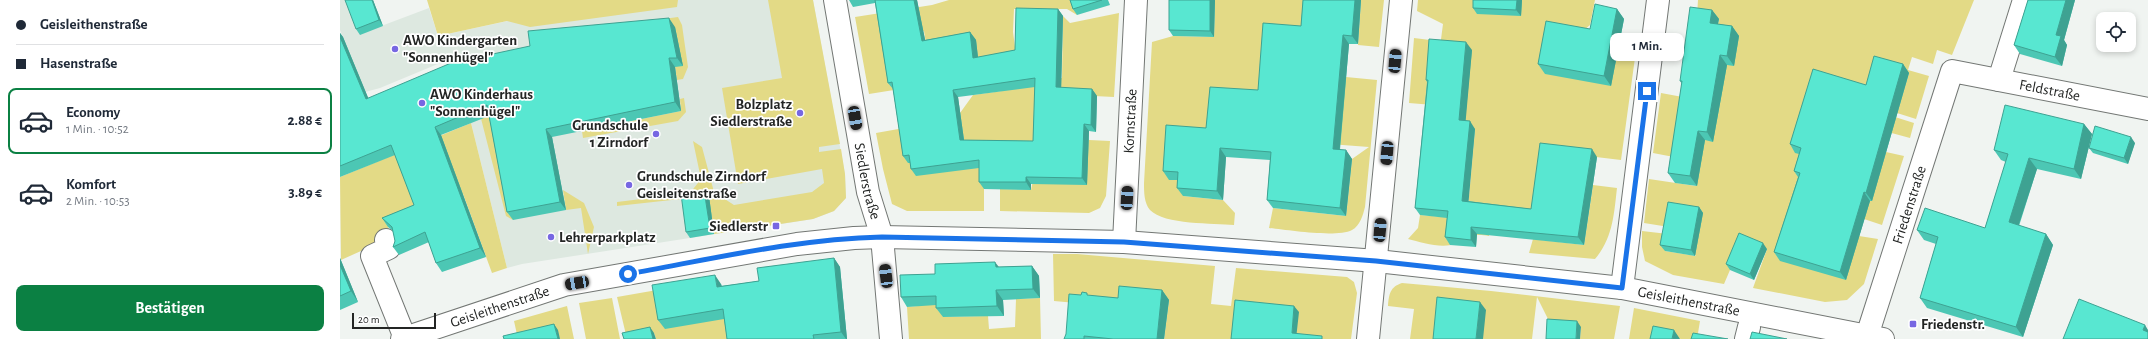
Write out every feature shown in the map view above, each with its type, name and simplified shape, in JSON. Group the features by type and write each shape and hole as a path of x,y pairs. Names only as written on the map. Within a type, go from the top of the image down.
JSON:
{"street":[{"name":"Siedlerstraße","path":"835,0 868,192 882,237 892,339"},
{"name":"Kornstraße","path":"1124,242 1136,0"},
{"path":"1368,339 1401,0"},
{"path":"1622,288 1658,0"},
{"path":"1999,80 2024,0"},
{"name":"Feldstraße","path":"1952,71 2148,109"},
{"name":"Friedenstraße","path":"1872,338 1952,71"},
{"name":"Geisleithenstraße","path":"403,338 564,285 797,244 854,238 882,237 1124,242 1376,261 1622,288 1872,338"},
{"path":"386,240 389,248 372,256 403,338"}],"shaded area":[{"name":"Grundschule 1 Zirndorf","path":"340,0 347,0 360,34 429,8 438,36 604,0 813,0 845,174 846,198 834,211 813,219 522,264 507,268 471,123 445,61 380,88 365,92 340,30"},
{"path":"427,0 678,0 677,7 530,27 507,21 438,36"},
{"path":"768,0 813,0 840,144 819,147 819,152 841,149 845,174 846,198 834,211 813,219 714,234 708,196 617,206 617,202 690,193 701,179 693,141 702,147 714,192 734,205 812,192 824,183 822,169 738,184 722,88 782,78"},
{"path":"949,0 1072,0 1077,15 1067,9 1014,9 1013,32 1019,77 1062,78 1063,16 1070,23 1119,13 1114,97 1074,95 1089,140 1110,141 1106,196 1100,208 1089,213 1000,211 1000,189 1031,190 1035,171 984,148 984,211 907,211 892,204 876,133 904,128 909,163 966,155 960,113 973,95 1002,91 979,66 927,49 924,31 885,37 894,90 869,94 855,17 932,5"},
{"path":"1215,0 1309,0 1346,77 1377,80 1365,207 1359,223 1352,230 1345,232 1324,233 1299,232 1269,228 1273,208 1346,216 1352,159 1369,147 1212,135 1184,180 1183,196 1223,200 1235,213 1234,225 1177,221 1157,215 1148,207 1145,197 1144,183 1152,42 1173,36 1214,37"},
{"path":"1361,0 1384,0 1379,47 1358,45"},
{"path":"1418,0 1595,0 1590,25 1583,31 1619,43 1625,41 1637,43 1621,160 1546,151 1537,214 1492,212 1489,236 1472,236 1446,246 1423,243 1408,239 1418,228 1420,215 1467,219 1475,129 1456,121 1457,107 1409,103 1414,38 1430,40 1440,47 1443,24 1417,11"},
{"path":"1698,0 1974,0 1952,55 1937,50 1933,64 1912,57 1908,70 1929,76 1916,119 1897,113 1909,73 1860,106 1914,123 1910,138 1829,116 1807,156 1871,201 1886,152 1904,156 1882,225 1864,219 1859,236 1878,239 1864,284 1847,300 1825,302 1753,288 1767,249 1730,270 1724,284 1673,275 1645,261 1642,247 1642,231 1668,234 1665,251 1696,256 1669,227 1644,223 1649,179 1696,186 1679,158 1653,153 1661,93 1688,98 1716,32 1719,19 1697,16"},
{"path":"678,17 682,25 688,67 683,79 677,80 675,67 539,36"},
{"path":"483,66 513,220 506,216 468,68"},
{"path":"684,98 686,112 678,121 583,138 582,131 681,111 680,99"},
{"path":"471,123 507,268 492,273 463,194 419,211 409,218 388,227 392,237 341,260 340,177"},
{"path":"1593,185 1617,188 1612,225 1606,243 1595,259 1529,253 1533,239 1584,245"},
{"path":"563,190 584,203 594,227 588,254 581,208 566,210"},
{"path":"1053,254 1077,254 1215,266 1211,304 1231,306 1236,268 1347,277 1354,282 1357,293 1351,339 1164,339 1169,300 1123,321 1076,303 1054,301"},
{"path":"934,283 943,317 988,316 989,329 1015,327 1016,299 1040,298 1041,339 909,339 907,307 918,306"},
{"path":"1402,283 1491,291 1620,306 1614,339 1580,339 1581,327 1551,325 1537,297 1532,339 1410,339 1414,309 1388,306 1391,292 1395,287"},
{"path":"657,290 727,319 730,339 656,339 654,333 627,339 617,297"},
{"path":"612,298 620,339 586,339 579,303"},
{"path":"567,306 574,339 518,339 514,321"},
{"path":"1634,308 1700,321 1697,339 1681,339 1659,335 1659,339 1629,339"}],"building":[{"path":"345,0 372,0 379,20 356,29"},
{"path":"875,0 914,0 922,41 970,32 973,58 1015,50 1016,8 1058,9 1056,87 1092,89 1091,125 1084,124 1082,178 1026,177 1026,182 979,182 979,160 911,169 909,155 903,156 892,82 888,83","holes":["1035,78 1033,141 960,140 953,90"]},
{"path":"1070,0 1102,0 1073,9"},
{"path":"1169,0 1210,0 1210,31 1169,30"},
{"path":"1303,0 1355,0 1352,36 1343,35 1333,149 1346,150 1340,208 1267,200 1271,152 1220,148 1217,191 1177,188 1178,172 1163,171 1166,125 1206,128 1210,87 1258,90 1263,23 1301,26"},
{"path":"1473,0 1517,0 1516,10 1473,8"},
{"path":"2028,0 2066,0 2056,35 2061,36 2055,57 2014,45"},
{"path":"1595,4 1617,9 1604,76 1538,64 1546,21 1590,29"},
{"path":"1690,7 1712,10 1710,23 1732,26 1727,56 1720,55 1707,132 1698,131 1690,176 1668,173 1682,81 1680,81"},
{"path":"669,18 677,58 669,58 675,102 546,129 560,202 507,212 487,105 435,127 480,248 436,263 425,232 393,247 395,241 392,227 382,218 414,205 391,145 340,166 340,37 366,99 451,63 530,46 528,31"},
{"path":"1429,39 1466,42 1459,120 1470,121 1462,201 1531,209 1540,143 1592,149 1578,237 1471,227 1471,240 1445,237 1448,211 1415,208 1428,80 1426,80"},
{"path":"1874,56 1903,64 1866,193 1864,192 1840,272 1774,252 1800,173 1794,171 1801,148 1790,144 1813,69 1866,85"},
{"path":"2005,105 2084,124 2074,169 2029,158 2009,222 2046,234 2016,327 1920,298 1938,237 1917,230 1925,208 1985,228 2008,154 1994,150"},
{"path":"2095,126 2131,137 2124,158 2089,148"},
{"path":"704,190 710,228 686,232 681,194"},
{"path":"1668,202 1699,207 1691,250 1660,245"},
{"path":"1739,233 1763,243 1750,274 1726,264"},
{"path":"834,258 841,332 813,335 814,339 727,339 723,309 658,320 652,285 715,275 717,287 759,281 757,268"},
{"path":"995,262 996,267 1032,266 1033,289 996,290 997,306 936,308 936,296 901,297 900,275 935,274 935,264"},
{"path":"340,265 351,291 340,296"},
{"path":"1119,286 1162,290 1157,339 1113,339 1084,336 1084,339 1064,339 1066,334 1069,294 1081,295 1082,292 1087,293 1087,295 1118,298"},
{"path":"1437,297 1480,302 1476,339 1433,339"},
{"path":"2079,299 2145,325 2143,330 2148,332 2148,339 2063,339"},
{"path":"1235,300 1294,306 1292,333 1322,336 1322,339 1231,339"},
{"path":"1547,319 1577,321 1576,339 1546,339"},
{"path":"554,324 558,339 504,339 503,336"},
{"path":"1653,326 1674,330 1672,339 1650,339"},
{"path":"650,327 653,339 624,339 622,333"},
{"path":"1752,332 1787,339 1750,339"},
{"path":"1693,333 1728,339 1691,339"}],"place":[{"name":"AWO Kindergarten \"Sonnenhügel\"","path":"395,49"},
{"name":"AWO Kinderhaus \"Sonnenhügel\"","path":"422,103"},
{"name":"Bolzplatz Siedlerstraße","path":"800,113"},
{"name":"Grundschule 1 Zirndorf","path":"656,134"},
{"name":"Grundschule Zirndorf Geisleitenstraße","path":"629,185"},
{"name":"Siedlerstr","path":"776,226"},
{"name":"Lehrerparkplatz","path":"551,237"},
{"name":"Friedenstr.","path":"1913,324"}],"route":[{"path":"628,274 797,244 854,238 882,237 1124,242 1376,261 1622,288 1647,91"}]}
